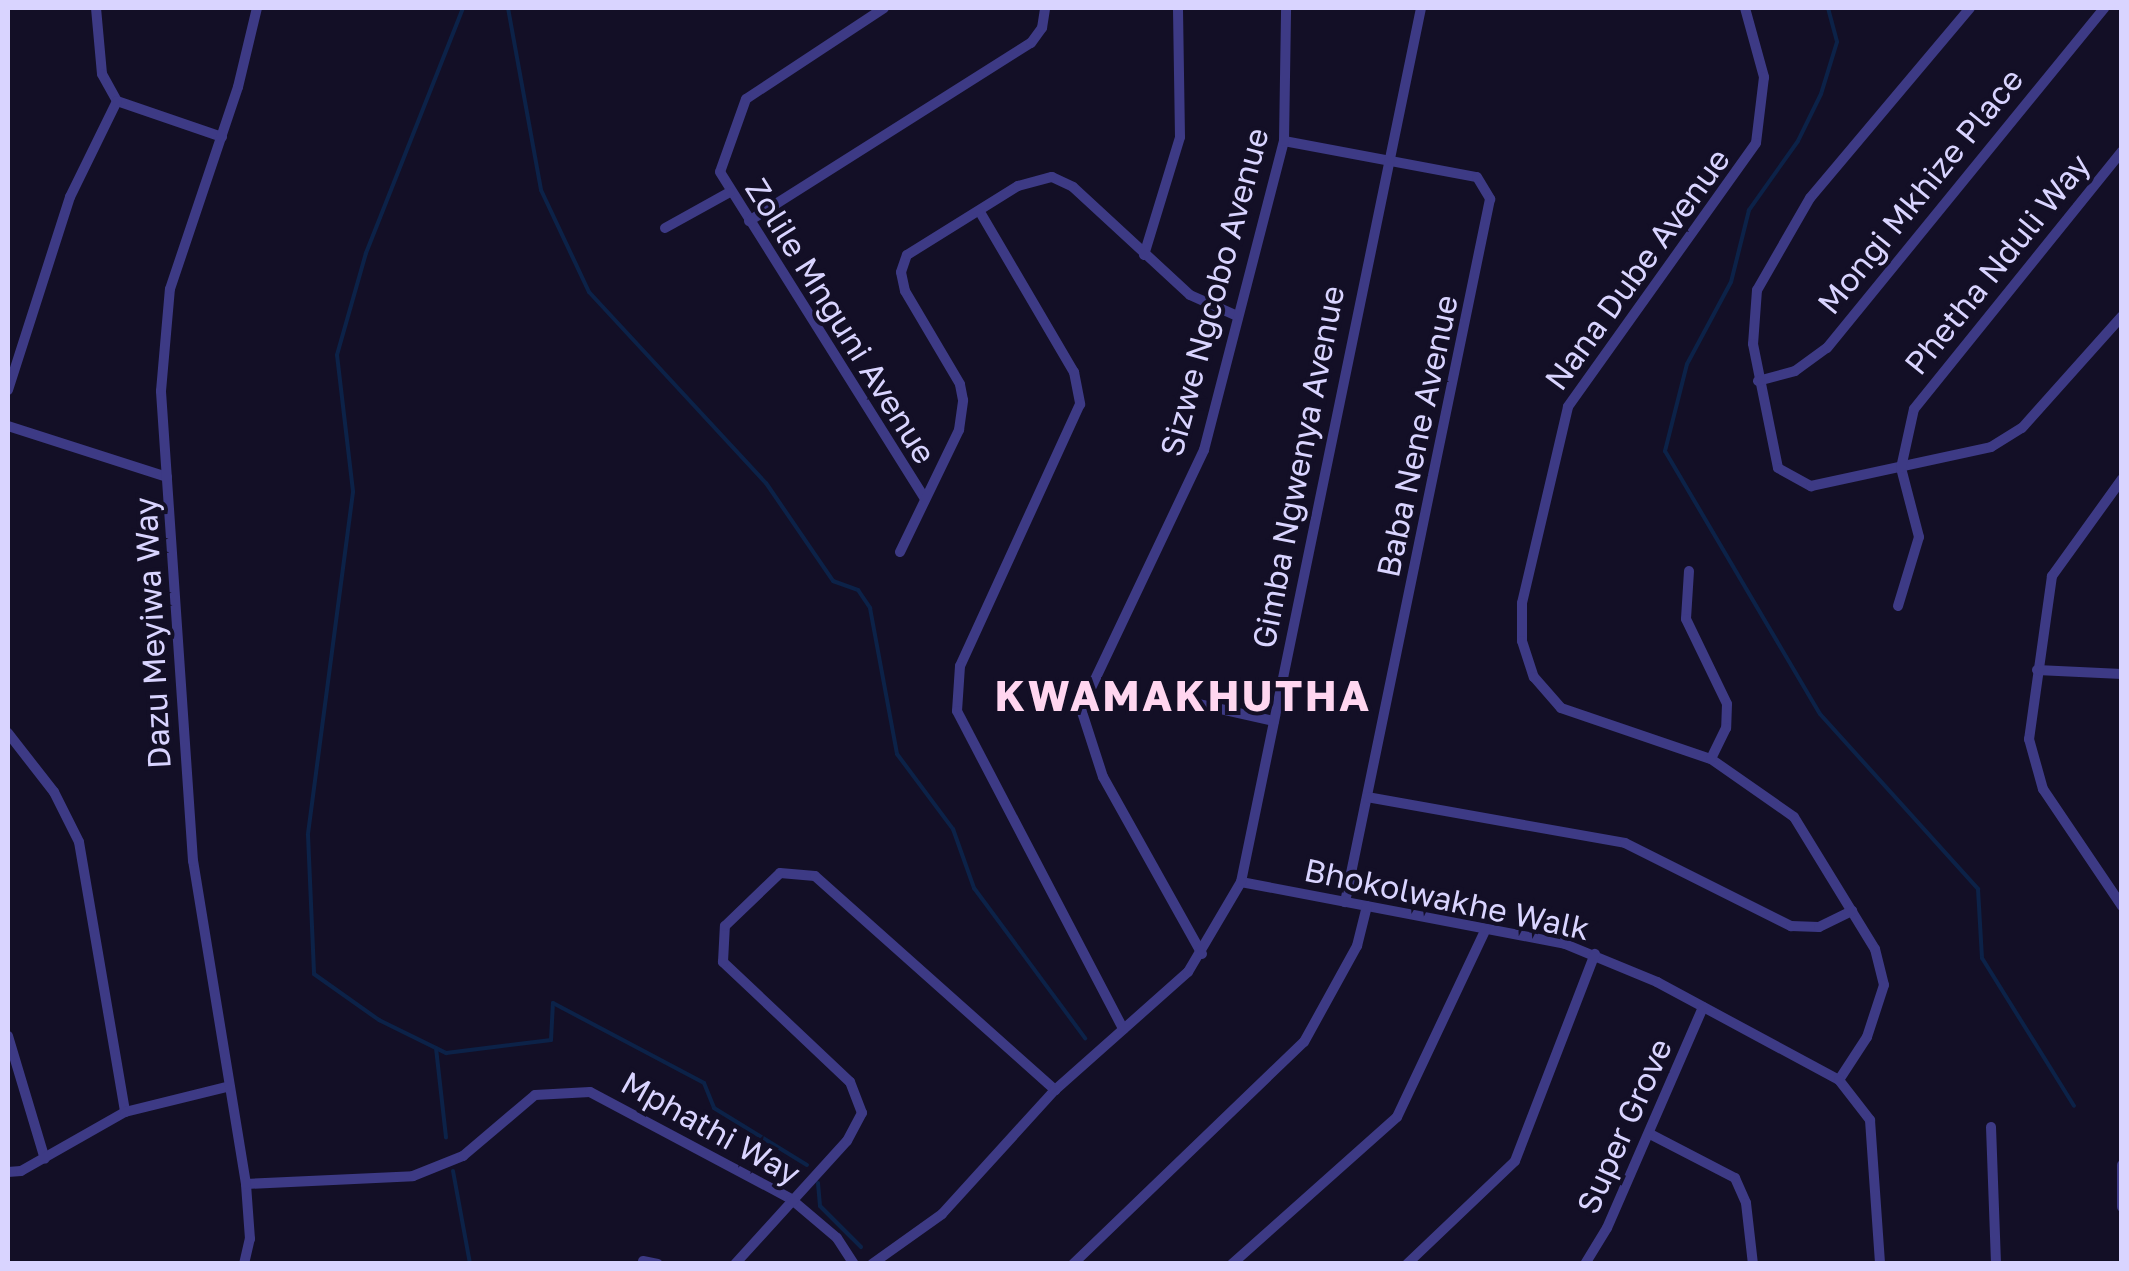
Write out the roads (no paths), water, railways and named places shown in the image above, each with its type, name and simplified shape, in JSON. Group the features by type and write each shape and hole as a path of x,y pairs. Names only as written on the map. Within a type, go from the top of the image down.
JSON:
{"street":[{"path":"96,8 102,74 117,101 222,137"},
{"name":"Dazu Meyiwa Way","path":"244,1264 250,1239 246,1184 227,1088 193,861 162,340 170,290 222,137 257,8"},
{"name":"Zolile Mnguni Avenue","path":"883,8 746,99 720,164 730,192 926,499"},
{"path":"749,222 1030,43 1042,28 1045,8"},
{"path":"1144,255 1180,136 1178,8"},
{"name":"Sizwe Ngcobo Avenue","path":"1202,954 1103,777 1081,709 1152,550 1198,465 1284,141 1286,8"},
{"name":"Gimba Ngwenya Avenue","path":"872,1264 942,1214 1055,1090 1202,954 1240,882 1420,8"},
{"name":"Nana Dube Avenue","path":"1745,8 1764,77 1756,143 1568,407 1554,444 1520,624 1534,677 1561,708 1711,760 1794,817 1875,949 1884,985 1876,1018 1839,1080"},
{"path":"1970,8 1782,239 1752,318 1758,381 1778,468 1786,478 1811,486 1902,468 2007,439 2122,316"},
{"name":"Mongi Mkhize Place","path":"1758,381 1795,370 1826,348 2104,8"},
{"path":"8,390 70,197 117,101"},
{"name":"Baba Nene Avenue","path":"1284,141 1478,177 1490,198 1346,902"},
{"name":"Phetha Nduli Way","path":"1902,468 1908,424 1922,394 2122,151"},
{"path":"900,552 958,430 963,400 900,272 906,254 1018,186 1052,177 1073,187 1190,295 1236,315"},
{"path":"666,228 730,192"},
{"path":"980,212 1074,372 1080,404 960,666 957,710 1123,1029"},
{"path":"8,426 168,477"},
{"path":"1898,606 1919,537 1902,468"},
{"path":"2122,480 2052,576 2029,739 2033,764 2076,846 2122,906"},
{"path":"1689,572 1686,619 1726,704 1726,728 1711,760"},
{"path":"2036,670 2122,674"},
{"path":"1194,703 1274,721"},
{"path":"8,733 54,792 79,842 125,1112"},
{"path":"1367,796 1625,843 1791,926 1819,927 1852,912"},
{"path":"735,1264 858,1128 861,1098 728,970 719,944 725,926 780,872 815,876 1055,1090"},
{"name":"Bhokolwakhe Walk","path":"1240,882 1596,954 1839,1080 1870,1120 1880,1264"},
{"path":"1073,1264 1304,1042 1357,946 1367,906"},
{"path":"1232,1264 1380,1136 1406,1104 1486,929"},
{"path":"1406,1264 1514,1161 1596,954"},
{"name":"Super Grove","path":"1586,1264 1650,1134 1703,1007"},
{"path":"8,1036 45,1158"},
{"path":"8,1172 45,1158 125,1112 227,1088"},
{"name":"Mphathi Way","path":"246,1184 413,1176 463,1156 535,1095 560,1091 617,1102 791,1199 837,1238 854,1264"},
{"path":"1990,1127 1996,1264"},
{"path":"1650,1134 1735,1178 1746,1203 1752,1264"},
{"path":"2122,1165 2122,1207"},
{"path":"643,1261 658,1264"}],"waterway":[{"path":"463,8 366,253 337,355 353,492 308,835 314,974 379,1020 446,1053 551,1040 553,1003 704,1083 714,1108 807,1165"},
{"path":"508,8 541,190 589,292 766,483 833,581 858,590 870,608 897,754 953,829 974,888 1085,1038"},
{"path":"1828,8 1837,42 1821,94 1798,141 1749,210 1731,282 1687,364 1665,451 1820,714 1978,889 1982,958 2074,1106"},
{"path":"436,1048 446,1137"},
{"path":"453,1171 470,1264"},
{"path":"818,1183 820,1206 861,1247"}],"district":[{"name":"KWAMAKHUTHA","path":"1183,695"}]}
